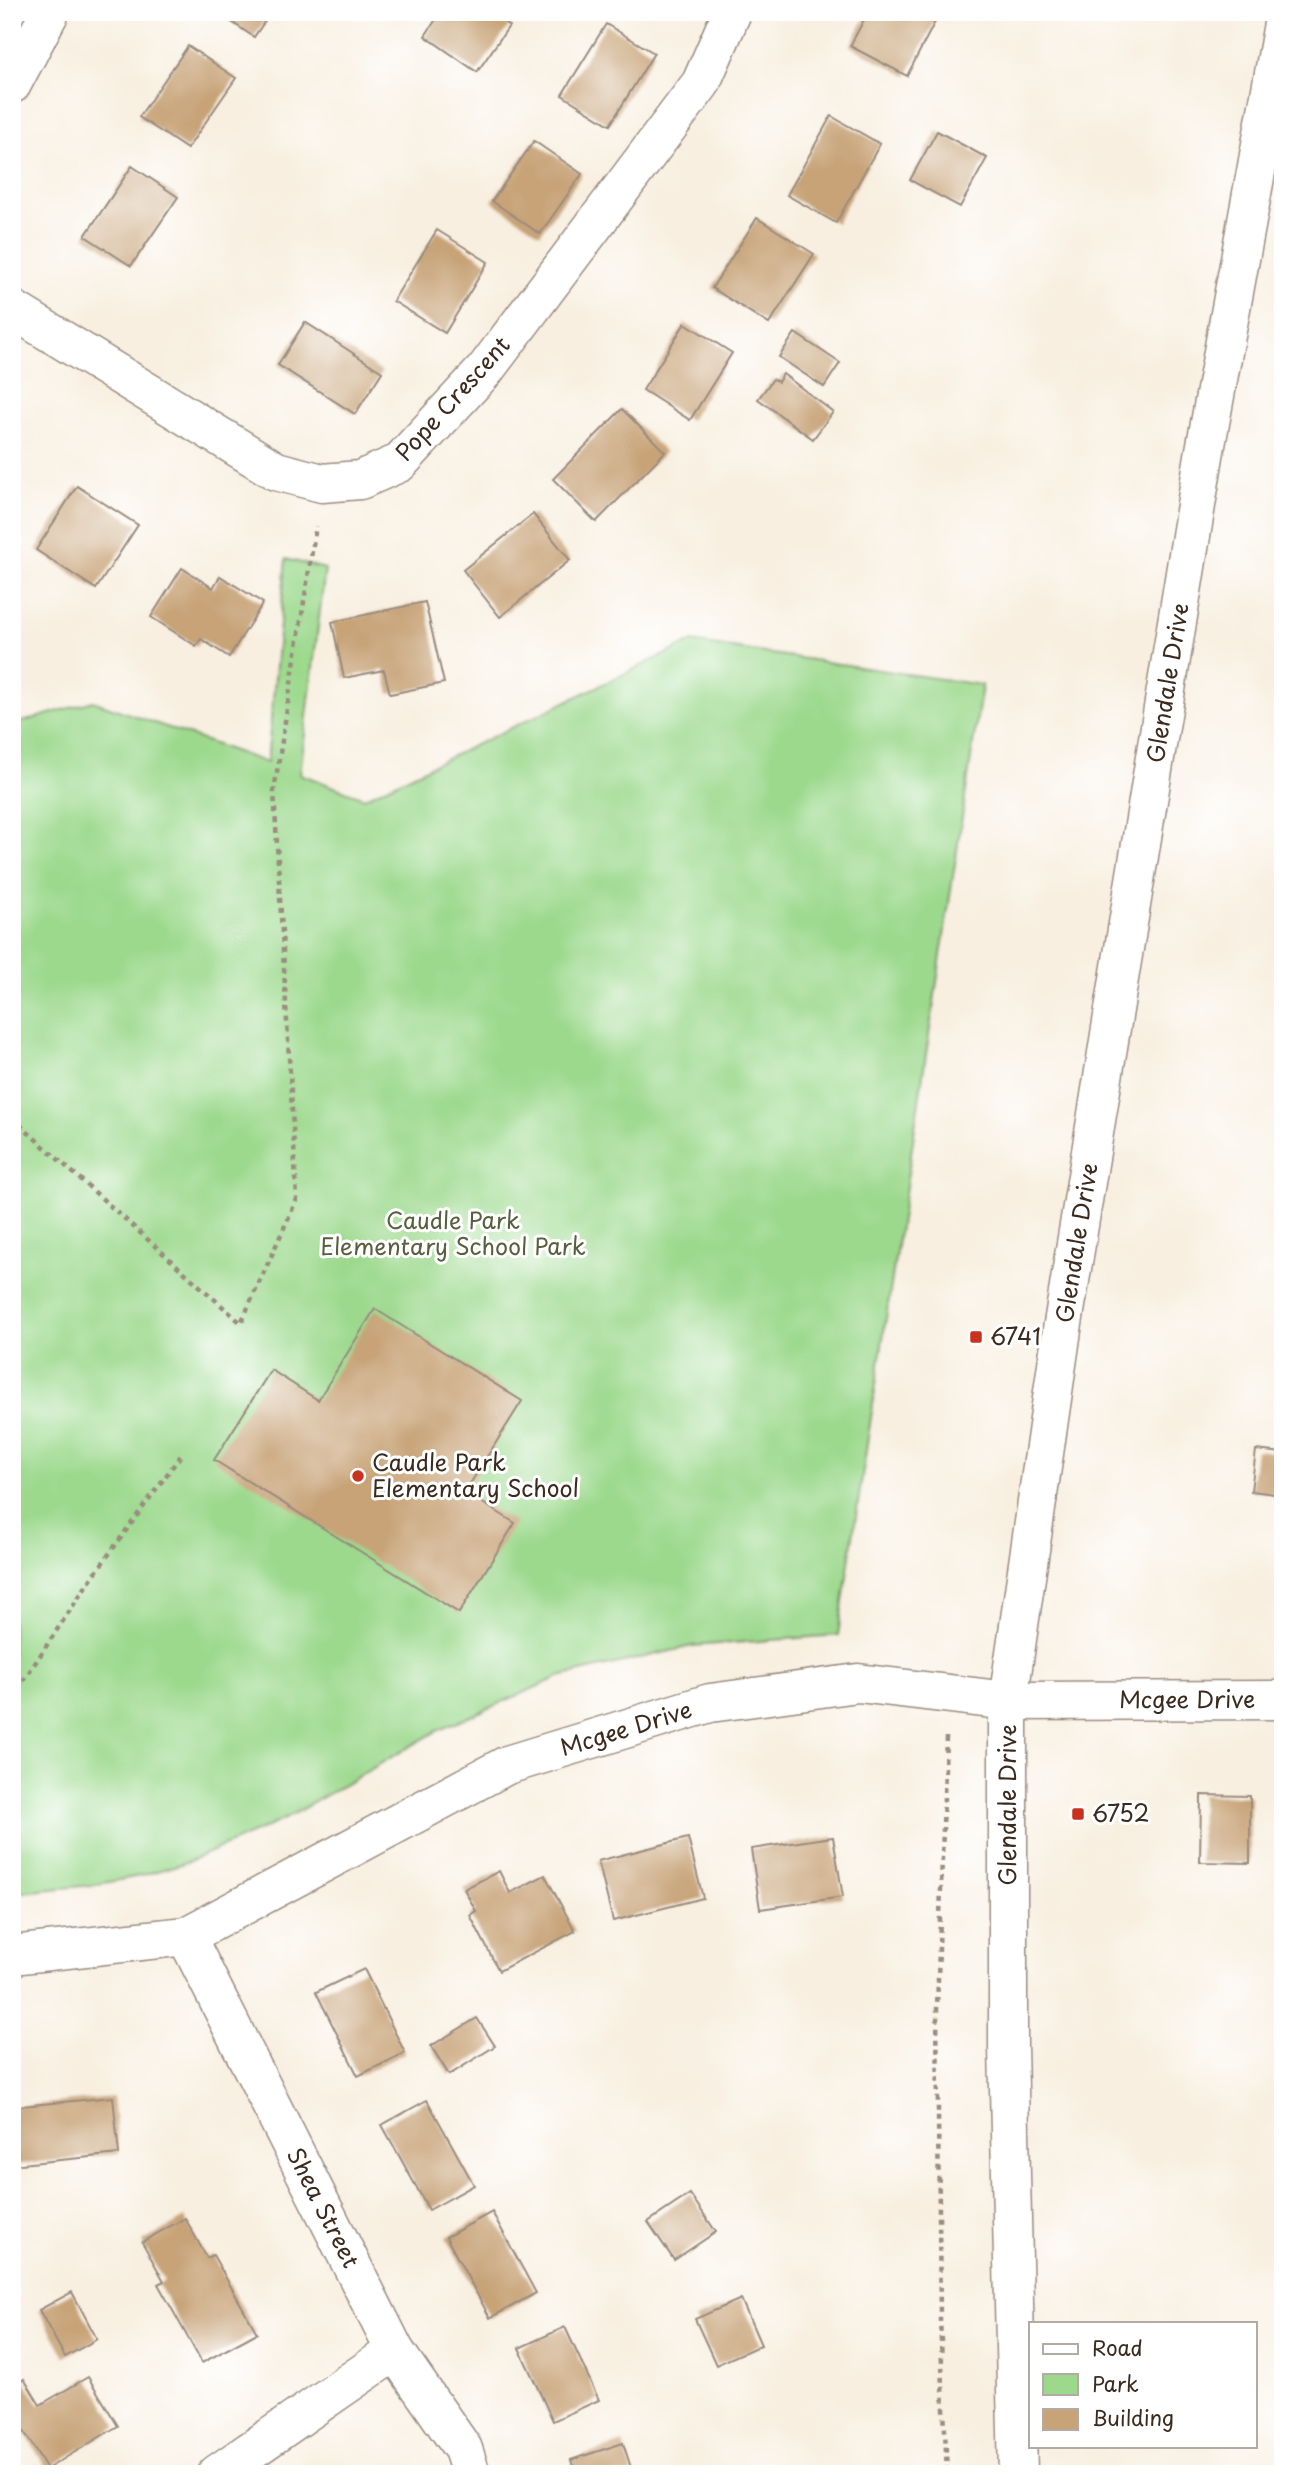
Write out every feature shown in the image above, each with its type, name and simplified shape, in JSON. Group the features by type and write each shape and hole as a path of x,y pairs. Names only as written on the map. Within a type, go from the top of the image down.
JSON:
{"street":[{"path":"12,84 50,12"},
{"name":"Pope Crescent","path":"12,309 276,471 322,483 360,480 399,463 485,370 701,83 732,12"},
{"name":"Glendale Drive","path":"1018,2474 1017,2315 1008,2046 1008,1701 1062,1330 1201,469 1283,24"},
{"name":"Mcgee Drive","path":"12,1955 186,1936 507,1765 710,1703 858,1682 1008,1701 1283,1700"},
{"name":"Shea Street","path":"186,1936 395,2351 463,2449 471,2474"},
{"path":"217,2474 395,2351"}],"path":[{"path":"12,1118 241,1323 297,1199 274,791 322,483"},
{"path":"12,1698 88,1583 181,1455"},
{"path":"947,1694 937,2008 940,2319 947,2474"}],"green space":[{"name":"Caudle Park Elementary School Park","path":"286,559 325,569 300,774 364,798 691,642 982,685 838,1635 692,1646 559,1677 437,1731 283,1820 187,1862 140,1876 93,1885 12,1893 12,725 93,701 267,763"}],"building":[{"path":"217,12 271,12 254,37"},
{"path":"441,12 489,12 509,26 477,72 425,36"},
{"path":"868,12 940,12 907,76 850,46"},
{"path":"606,24 654,53 610,125 562,95"},
{"path":"188,46 236,78 187,149 139,117"},
{"path":"831,116 880,144 836,223 787,195"},
{"path":"937,131 987,158 960,207 910,180"},
{"path":"534,141 582,174 540,234 492,201"},
{"path":"132,166 178,197 131,266 85,236"},
{"path":"757,218 814,254 769,324 712,288"},
{"path":"437,230 488,262 445,333 393,301"},
{"path":"305,322 382,372 355,414 278,365"},
{"path":"685,323 732,353 690,420 643,390"},
{"path":"795,333 840,363 824,387 779,357"},
{"path":"783,374 833,412 813,439 758,399 773,379 778,382"},
{"path":"622,409 665,452 596,522 553,479"},
{"path":"77,486 138,525 96,589 36,550"},
{"path":"533,514 570,560 500,617 463,570"},
{"path":"182,568 213,588 220,576 263,603 229,657 201,639 196,646 151,617"},
{"path":"425,602 444,683 390,694 384,670 344,678 332,622"},
{"name":"Caudle Park Elementary School","path":"375,1309 522,1401 465,1492 515,1523 459,1613 214,1460 271,1370 318,1400"},
{"path":"1256,1450 1283,1453 1283,1495 1251,1491"},
{"path":"1201,1795 1250,1796 1250,1863 1200,1862"},
{"path":"833,1837 843,1897 760,1909 751,1849"},
{"path":"688,1838 703,1898 613,1921 598,1861"},
{"path":"499,1871 510,1893 545,1875 575,1931 499,1971 470,1915 476,1911 464,1889"},
{"path":"364,1969 405,2053 358,2076 316,1992"},
{"path":"477,2018 495,2046 449,2075 431,2046"},
{"path":"113,2097 119,2154 12,2165 12,2107"},
{"path":"427,2100 474,2185 429,2210 382,2125"},
{"path":"690,2194 716,2232 674,2260 648,2222"},
{"path":"492,2212 536,2293 490,2318 446,2237"},
{"path":"185,2218 207,2258 213,2255 257,2333 202,2363 158,2284 164,2281 142,2242"},
{"path":"72,2292 97,2339 65,2357 39,2310"},
{"path":"741,2299 761,2345 716,2365 695,2319"},
{"path":"565,2327 599,2400 553,2421 519,2348"},
{"path":"88,2377 118,2426 47,2469 12,2412 12,2387 24,2379 40,2405"},
{"path":"623,2443 633,2474 576,2474 571,2460"}],"place":[{"name":"6741","path":"976,1337"},
{"name":"Caudle Park Elementary School","path":"358,1476"},
{"name":"6752","path":"1078,1814"}]}
